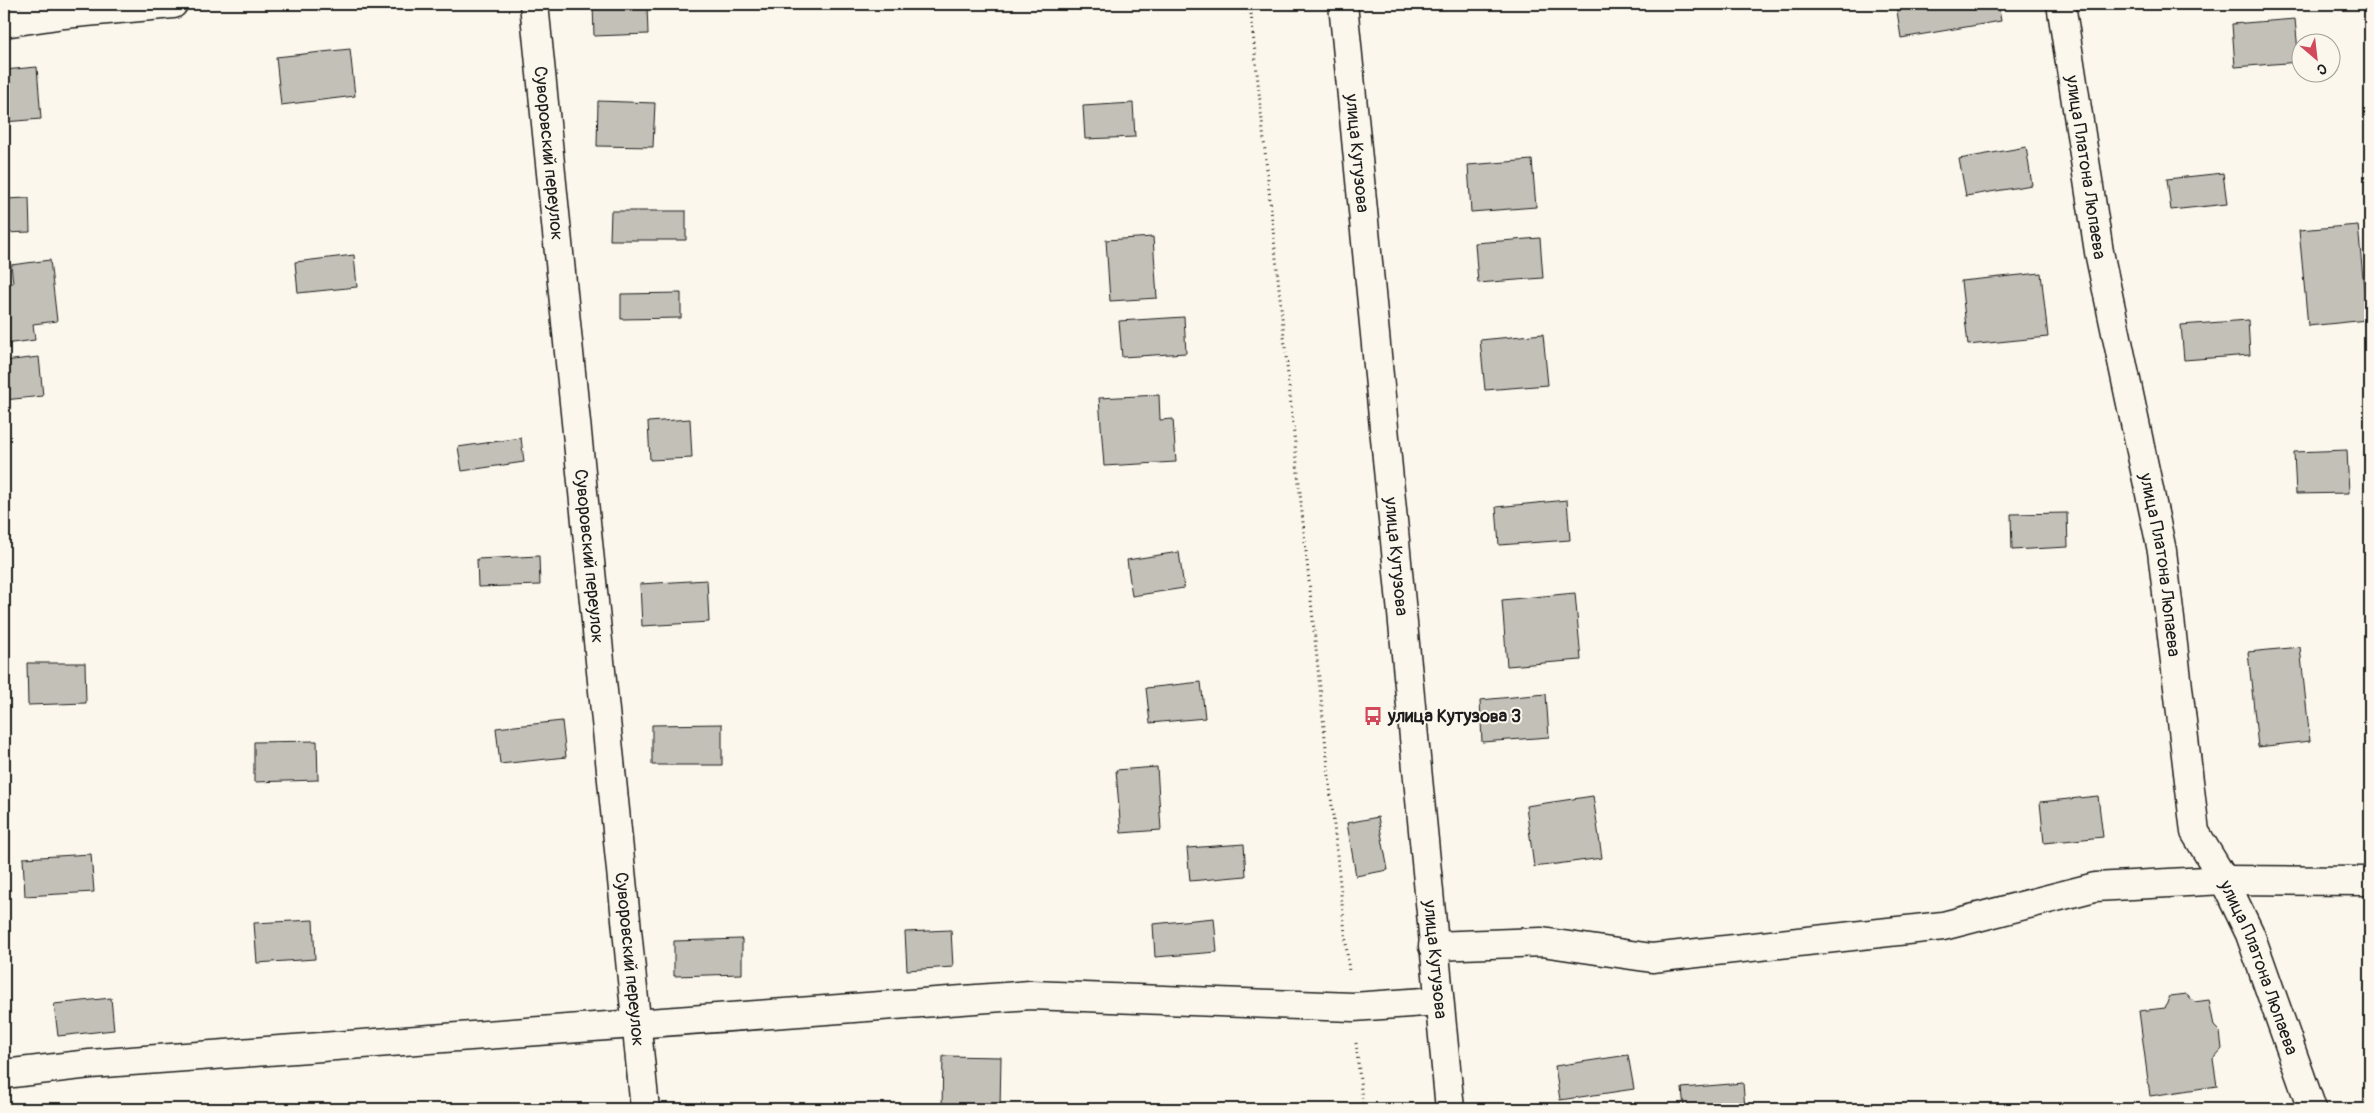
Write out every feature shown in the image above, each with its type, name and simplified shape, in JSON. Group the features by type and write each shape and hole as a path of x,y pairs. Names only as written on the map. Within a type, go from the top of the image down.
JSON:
{"street":[{"path":"4,23 64,14 173,4"},
{"name":"Суворовский переулок","path":"534,4 645,1109"},
{"name":"улица Кутузова","path":"1343,4 1450,1109"},
{"name":"улица Платона Люпаева","path":"2061,4 2099,252 2162,551 2196,832 2224,880 2250,934 2312,1109"},
{"path":"1433,946 1542,942 1652,958 1943,926 2095,887 2224,880 2370,881"},
{"path":"4,1074 90,1064 1030,995 1353,1007 1439,1001"}],"path":[{"path":"1250,4 1363,1109"}],"building":[{"path":"593,4 647,4 648,34 594,36"},
{"path":"1896,4 1998,4 2001,21 1901,38"},
{"path":"2295,19 2296,32 2292,32 2292,63 2235,67 2232,24"},
{"path":"350,49 355,96 281,105 276,57"},
{"path":"37,67 41,119 4,122 4,70"},
{"path":"598,101 655,103 653,147 597,146"},
{"path":"1133,103 1135,137 1085,139 1083,106"},
{"path":"2026,147 2032,185 1966,196 1959,159"},
{"path":"1532,160 1536,207 1471,212 1468,165"},
{"path":"2223,173 2227,204 2171,210 2167,179"},
{"path":"29,198 30,232 4,233 4,199"},
{"path":"611,211 686,211 686,240 610,240"},
{"path":"2358,225 2367,320 2308,326 2299,230"},
{"path":"1153,237 1157,298 1110,301 1106,240"},
{"path":"1540,238 1543,278 1478,283 1475,243"},
{"path":"354,255 357,287 298,293 295,262"},
{"path":"50,260 57,321 33,324 35,340 4,344 4,284 13,283 11,265"},
{"path":"2041,273 2048,337 1968,345 1961,281"},
{"path":"681,293 681,318 621,319 621,294"},
{"path":"1184,317 1186,353 1122,357 1119,321"},
{"path":"2248,320 2250,355 2184,360 2181,325"},
{"path":"1543,334 1548,385 1485,390 1480,340"},
{"path":"39,357 43,396 4,400 4,361"},
{"path":"1159,395 1160,420 1173,419 1176,462 1104,466 1099,398"},
{"path":"690,419 692,458 650,460 648,422"},
{"path":"521,438 524,462 462,471 458,447"},
{"path":"2347,450 2349,493 2296,494 2294,452"},
{"path":"1567,500 1570,540 1499,545 1496,507"},
{"path":"2067,513 2068,547 2012,550 2011,514"},
{"path":"1179,552 1184,588 1132,596 1127,560"},
{"path":"539,556 540,585 478,587 477,559"},
{"path":"707,580 709,622 642,626 640,584"},
{"path":"1575,593 1581,660 1507,666 1502,600"},
{"path":"2300,647 2310,741 2258,747 2248,652"},
{"path":"27,663 85,663 86,703 28,705"},
{"path":"1201,682 1205,718 1150,723 1146,688"},
{"path":"1546,694 1549,737 1482,742 1480,700"},
{"path":"562,721 566,757 500,764 496,728"},
{"path":"722,724 722,765 652,765 652,725"},
{"path":"317,741 318,780 254,782 254,742"},
{"path":"1157,767 1161,830 1121,833 1116,770"},
{"path":"1593,796 1602,858 1534,867 1526,806"},
{"path":"2098,796 2103,837 2044,843 2040,802"},
{"path":"1378,817 1388,870 1356,876 1347,823"},
{"path":"1244,844 1246,876 1190,881 1187,848"},
{"path":"91,854 94,892 25,896 23,858"},
{"path":"1214,918 1217,952 1155,957 1153,924"},
{"path":"313,920 315,959 257,963 254,923"},
{"path":"951,930 953,967 907,970 905,932"},
{"path":"742,939 742,974 674,976 674,941"},
{"path":"2187,994 2194,1002 2209,1000 2214,1026 2220,1032 2222,1049 2213,1059 2217,1086 2150,1096 2139,1011 2165,1008 2170,996"},
{"path":"111,998 114,1030 58,1036 54,1004"},
{"path":"1628,1055 1634,1089 1560,1100 1555,1066"},
{"path":"943,1056 1001,1057 1000,1109 942,1109"},
{"path":"1743,1083 1745,1109 1684,1109 1682,1088"}],"place":[{"name":"улица Кутузова 3","path":"1373,716"}]}
